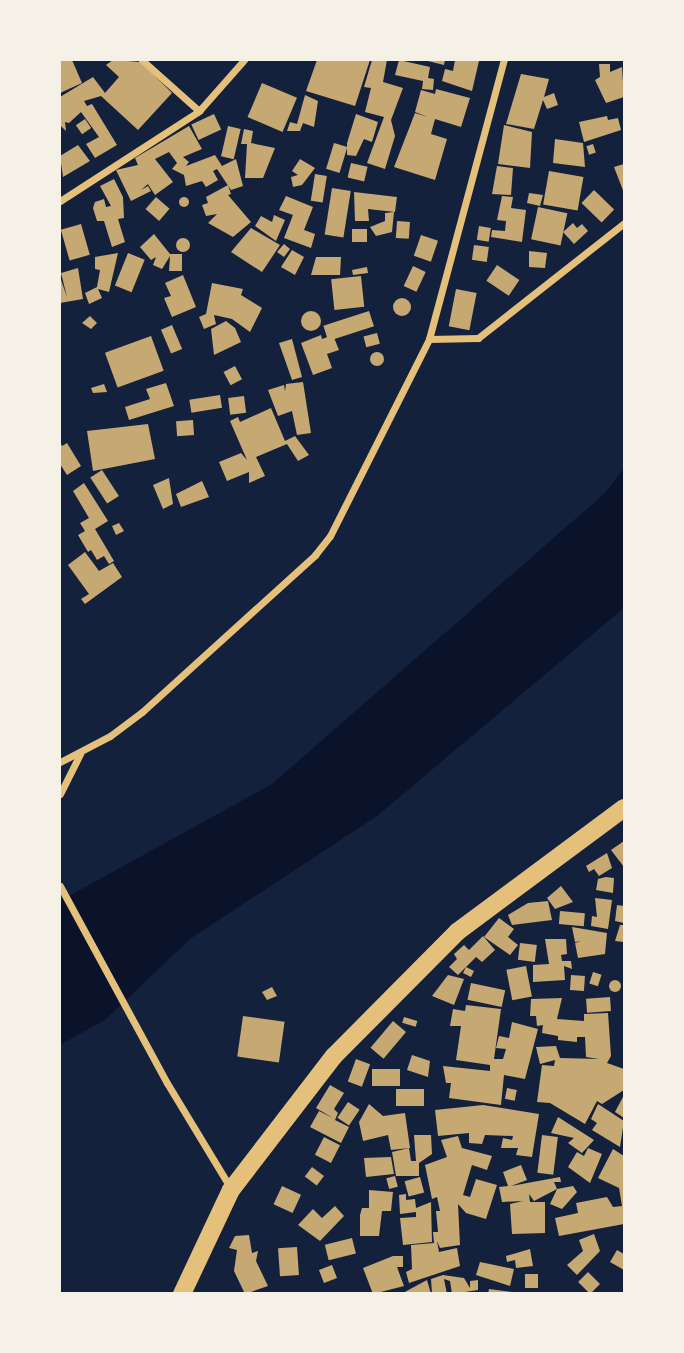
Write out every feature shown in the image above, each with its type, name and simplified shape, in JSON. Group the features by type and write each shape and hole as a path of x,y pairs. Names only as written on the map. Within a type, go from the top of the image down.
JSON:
{"main road":[{"path":"182,1293 231,1190 334,1056 457,932 625,807"}],"street":[{"path":"142,60 199,111"},
{"path":"60,201 199,111 244,60"},
{"path":"60,762 80,754 142,712 315,555 351,500 429,339 504,60"},
{"path":"429,339 478,338 625,223"},
{"path":"60,794 80,754"},
{"path":"60,886 167,1083 231,1190"}],"water":[{"path":"624,468 624,608 377,816 190,939 105,1020 60,1045 60,901 272,784 605,493"}],"building":[{"path":"60,60 72,60 82,83 60,93"},
{"path":"113,60 141,62 172,93 138,130 101,96 84,101 87,106 92,104 117,145 95,158 86,144 99,137 81,112 69,123 65,122 66,131 60,125 60,97 93,77 105,93 119,77 106,65"},
{"path":"317,60 370,60 355,106 306,91"},
{"path":"372,60 387,60 383,82 403,88 391,120 395,136 385,169 367,163 384,117 365,112 371,88 364,87"},
{"path":"399,60 430,67 428,78 434,79 433,90 422,89 423,81 395,75"},
{"path":"424,60 445,60 444,65"},
{"path":"455,60 479,61 472,91 442,81 445,69 453,71"},
{"path":"599,64 610,64 610,72 622,67 624,97 606,103 595,80 600,77"},
{"path":"521,74 549,79 544,97 554,93 558,105 547,109 543,100 534,129 506,124"},
{"path":"262,83 297,98 283,132 248,117"},
{"path":"436,89 470,98 461,127 435,119 431,134 447,139 435,180 394,167 415,113 428,117 415,112 421,90 435,94"},
{"path":"305,95 318,101 314,127 303,123 300,131 287,131 290,122 297,124"},
{"path":"214,114 221,129 199,140 191,125"},
{"path":"356,114 378,122 372,142 364,139 356,156 347,155 347,143"},
{"path":"607,116 608,120 618,118 621,130 584,142 579,122"},
{"path":"85,119 91,128 82,134 76,125"},
{"path":"504,125 532,132 530,168 498,164"},
{"path":"189,126 202,149 183,157 189,162 186,166 215,155 222,166 236,159 243,186 231,190 217,169 213,171 218,180 206,187 202,181 186,186 184,175 172,169 177,163 169,152 155,159 173,182 155,195 148,184 141,190 148,186 151,191 131,201 116,170 138,165 135,158"},
{"path":"228,126 241,129 234,159 221,156"},
{"path":"244,129 253,131 251,143 275,148 263,178 245,178 247,144 241,144"},
{"path":"555,139 583,143 585,167 553,163"},
{"path":"334,143 347,147 339,173 326,169"},
{"path":"593,144 596,153 589,155 586,146"},
{"path":"78,145 90,161 63,177 60,156"},
{"path":"300,159 315,168 302,185 293,187 291,177 298,175 292,171"},
{"path":"351,163 368,167 364,181 348,178"},
{"path":"624,164 624,193 614,167"},
{"path":"497,166 513,168 511,195 492,194"},
{"path":"549,171 583,177 578,211 543,204"},
{"path":"315,174 327,176 323,203 311,201"},
{"path":"114,179 123,197 124,218 118,219 125,242 112,247 104,221 97,221 93,208 95,202 104,199 106,207 111,206 100,186"},
{"path":"228,185 231,194 228,195 251,222 233,237 208,223 217,214 206,216 202,205 208,203 206,197"},
{"path":"332,188 351,191 343,237 325,234"},
{"path":"594,190 614,209 602,222 581,203"},
{"path":"354,192 397,197 395,212 368,209 369,221 355,221"},
{"path":"529,193 543,195 540,206 527,203"},
{"path":"286,196 313,207 304,230 315,234 311,248 284,238 293,215 279,210"},
{"path":"502,196 513,197 511,208 526,210 522,242 491,237 492,230 505,231 506,221 497,220"},
{"path":"156,197 170,209 159,221 146,209"},
{"path":"184,197 189,202 184,207 179,202"},
{"path":"538,207 567,213 560,246 531,239"},
{"path":"394,212 392,232 376,236 370,227 385,221 385,213"},
{"path":"274,215 285,220 276,241 255,226 261,216 272,222"},
{"path":"397,221 410,222 409,239 396,238"},
{"path":"573,223 577,228 582,224 588,231 574,244 563,232"},
{"path":"81,224 90,255 70,261 61,230"},
{"path":"479,226 491,228 489,242 477,240"},
{"path":"251,228 280,245 262,272 231,252"},
{"path":"352,229 367,229 367,242 352,242"},
{"path":"154,234 170,254 182,254 182,271 169,271 170,256 162,269 153,265 156,257 151,260 140,247"},
{"path":"421,235 438,241 431,262 414,256"},
{"path":"180,238 186,238 190,245 186,252 180,252 176,248 176,242"},
{"path":"284,244 290,249 284,257 277,252"},
{"path":"474,245 489,247 487,262 472,260"},
{"path":"292,250 304,257 295,275 281,267"},
{"path":"529,251 547,253 545,268 529,267"},
{"path":"118,253 109,292 98,289 102,298 89,304 85,293 97,287 100,270 95,269 95,257"},
{"path":"128,253 145,260 132,292 115,285"},
{"path":"316,257 341,257 340,275 311,275"},
{"path":"497,265 519,280 509,296 486,281"},
{"path":"413,266 426,272 416,292 404,286"},
{"path":"367,267 368,273 353,275 352,270"},
{"path":"78,268 83,299 60,303 60,277 67,297 61,273"},
{"path":"183,275 196,307 172,317 164,298 171,296 165,283"},
{"path":"361,276 364,307 334,310 331,279"},
{"path":"212,283 243,289 241,295 262,308 250,332 232,319 214,315 216,324 204,329 199,317 206,314"},
{"path":"456,289 477,293 469,330 449,326"},
{"path":"402,298 408,301 411,307 408,313 402,316 396,313 393,307 396,301"},
{"path":"311,311 318,314 321,321 318,328 311,331 304,328 301,321 304,314"},
{"path":"369,311 374,326 328,341 323,326"},
{"path":"90,316 97,323 91,329 82,323"},
{"path":"226,321 235,328 241,342 214,355 211,329"},
{"path":"172,325 182,349 171,354 161,330"},
{"path":"377,333 380,344 366,347 363,337"},
{"path":"321,335 322,339 333,335 339,350 327,354 332,368 313,375 301,343"},
{"path":"151,336 164,371 118,388 105,353"},
{"path":"292,339 302,377 292,380 279,343"},
{"path":"374,352 380,352 384,359 380,366 374,366 370,362 370,356"},
{"path":"235,366 242,379 231,385 224,372"},
{"path":"303,382 311,433 297,435 292,411 278,416 268,390 284,385 285,391 286,384"},
{"path":"166,383 174,406 129,420 125,407 150,399 146,389"},
{"path":"104,384 107,392 93,393 91,388"},
{"path":"220,395 222,408 191,413 189,400"},
{"path":"244,396 246,413 230,415 228,398"},
{"path":"271,408 285,441 295,436 309,455 298,461 287,444 256,457 265,476 249,483 249,472 227,481 219,462 241,453 247,460 230,421 238,417 240,422"},
{"path":"193,420 194,435 177,436 176,421"},
{"path":"148,424 155,459 93,471 87,431"},
{"path":"60,442 62,446 67,443 81,466 67,475 60,464"},
{"path":"102,470 119,496 107,504 90,478"},
{"path":"169,478 173,504 163,509 153,485"},
{"path":"202,481 209,497 181,507 176,494"},
{"path":"84,483 108,521 95,529 114,561 109,564 104,556 97,560 91,550 88,552 78,535 85,531 80,523 89,518 73,491"},
{"path":"119,523 124,531 116,535 112,526"},
{"path":"85,552 99,571 113,563 122,577 85,604 81,599 89,594 68,565"},
{"path":"624,841 624,867 611,850"},
{"path":"607,853 612,868 599,876 594,869 589,872 586,866"},
{"path":"614,878 613,893 596,890 598,879"},
{"path":"561,886 573,902 555,909 547,898"},
{"path":"595,898 612,900 608,929 591,926 592,916 597,917"},
{"path":"548,901 552,920 512,925 508,915 528,903"},
{"path":"617,905 624,906 624,923 615,921"},
{"path":"560,911 585,913 584,926 559,924"},
{"path":"499,918 514,929 508,937 518,945 510,955 484,937"},
{"path":"620,925 624,925 624,942 615,941"},
{"path":"572,927 607,933 605,954 578,958 575,943 581,941 575,942"},
{"path":"483,936 495,950 482,962 476,957 458,975 449,967 457,959 454,954 464,945 469,950"},
{"path":"545,939 566,939 567,954 561,955 562,961 571,961 572,969 564,966 565,980 533,982 533,965 549,964"},
{"path":"520,943 537,945 535,962 518,960"},
{"path":"526,966 532,996 512,1000 506,970"},
{"path":"466,967 474,971 471,977 463,973"},
{"path":"593,972 602,975 598,986 589,983"},
{"path":"448,975 464,979 454,1005 432,996"},
{"path":"571,975 585,976 584,991 570,990"},
{"path":"615,980 621,986 615,992 609,986"},
{"path":"471,983 505,990 502,1007 467,1000"},
{"path":"272,987 277,996 267,1000 262,992"},
{"path":"610,997 611,1011 587,1013 586,999"},
{"path":"562,998 557,1019 584,1021 584,1014 608,1013 611,1056 607,1063 624,1069 624,1090 602,1104 597,1101 585,1124 550,1103 537,1102 542,1065 554,1066 555,1060 540,1064 536,1047 556,1046 560,1058 599,1059 586,1057 585,1037 577,1037 577,1042 558,1040 558,1036 542,1033 543,1025 537,1026 536,1016 530,1016 531,999"},
{"path":"466,1005 501,1009 494,1059 503,1059 506,1049 496,1048 499,1036 509,1038 512,1022 538,1029 525,1079 504,1075 501,1105 449,1098 451,1083 446,1083 443,1066 490,1071 490,1065 456,1060 461,1026 450,1026 453,1009 465,1011"},
{"path":"243,1016 285,1022 279,1062 237,1057"},
{"path":"404,1017 417,1021 416,1027 402,1023"},
{"path":"393,1021 406,1032 384,1059 371,1048"},
{"path":"412,1055 430,1061 428,1077 407,1070"},
{"path":"356,1059 370,1064 362,1087 348,1082"},
{"path":"372,1069 400,1069 400,1086 372,1086"},
{"path":"330,1085 344,1093 334,1109 338,1113 335,1120 349,1127 341,1143 310,1127 319,1111 333,1118 316,1108"},
{"path":"507,1088 517,1090 515,1101 505,1099"},
{"path":"396,1089 424,1089 424,1106 396,1106"},
{"path":"624,1095 624,1118 615,1112"},
{"path":"348,1102 360,1110 349,1126 337,1118"},
{"path":"369,1104 383,1116 405,1113 410,1148 391,1150 388,1135 363,1141 359,1122"},
{"path":"598,1104 624,1121 620,1147 592,1130 597,1123 591,1119"},
{"path":"483,1105 539,1114 532,1157 516,1155 518,1148 501,1148 503,1138 512,1140 513,1136 485,1135 482,1144 469,1143 469,1133 438,1136 435,1110"},
{"path":"558,1117 594,1140 582,1153 568,1143 574,1138 551,1133"},
{"path":"414,1135 431,1135 432,1154 419,1163 419,1176 396,1176 392,1152 409,1148 411,1161 416,1161"},
{"path":"542,1135 558,1137 553,1175 537,1173"},
{"path":"458,1136 462,1148 492,1156 487,1170 472,1165 463,1195 470,1197 476,1179 497,1185 486,1219 466,1213 458,1204 460,1245 440,1248 437,1241 439,1252 457,1248 460,1266 409,1283 406,1272 412,1269 411,1245 434,1243 433,1232 438,1232 436,1211 440,1211 437,1197 432,1199 425,1165 447,1157 441,1140"},
{"path":"324,1137 340,1145 331,1163 315,1155"},
{"path":"588,1148 602,1154 590,1183 568,1167 577,1152 584,1156"},
{"path":"613,1149 624,1156 624,1224 559,1236 555,1218 578,1213 576,1203 607,1197 613,1207 622,1206 619,1188 598,1178"},
{"path":"391,1157 394,1174 366,1177 364,1158"},
{"path":"521,1165 527,1180 511,1186 560,1177 561,1182 554,1182 557,1189 534,1201 529,1194 530,1202 545,1202 545,1233 512,1234 510,1204 523,1201 502,1202 499,1187 508,1186 503,1172"},
{"path":"312,1167 324,1176 317,1186 305,1177"},
{"path":"395,1176 398,1187 389,1189 386,1178"},
{"path":"420,1177 424,1192 409,1197 405,1181"},
{"path":"282,1186 301,1195 293,1213 274,1204"},
{"path":"573,1186 577,1192 562,1209 550,1204 557,1189"},
{"path":"369,1190 393,1192 391,1211 382,1211 379,1236 360,1236 360,1215 362,1208 369,1208"},
{"path":"406,1194 406,1200 415,1199 416,1208 431,1202 432,1242 403,1245 400,1218 416,1217 416,1212 400,1214 399,1195"},
{"path":"335,1206 344,1216 320,1241 298,1225 313,1209 322,1218"},
{"path":"594,1234 600,1251 577,1275 567,1265 583,1251 579,1240"},
{"path":"249,1235 252,1253 258,1251 256,1261 268,1286 245,1294 234,1271 237,1250 229,1248 235,1236"},
{"path":"352,1238 356,1254 329,1260 325,1245"},
{"path":"297,1247 299,1275 280,1276 278,1248"},
{"path":"530,1249 533,1266 516,1268 515,1260 507,1262 506,1256"},
{"path":"617,1250 624,1254 624,1270 610,1262"},
{"path":"393,1256 403,1256 403,1267 397,1267 404,1286 373,1294 363,1268"},
{"path":"480,1262 514,1269 510,1286 476,1275"},
{"path":"332,1265 337,1278 324,1283 319,1270"},
{"path":"588,1272 600,1284 590,1294 578,1282"},
{"path":"525,1274 538,1274 538,1288 525,1288"},
{"path":"443,1275 464,1278 470,1288 470,1281 478,1280 478,1290 452,1294 450,1281 444,1279 447,1294 432,1294 431,1279"},
{"path":"427,1280 431,1294 401,1294"},
{"path":"489,1289 512,1292 512,1294 488,1294"}]}
